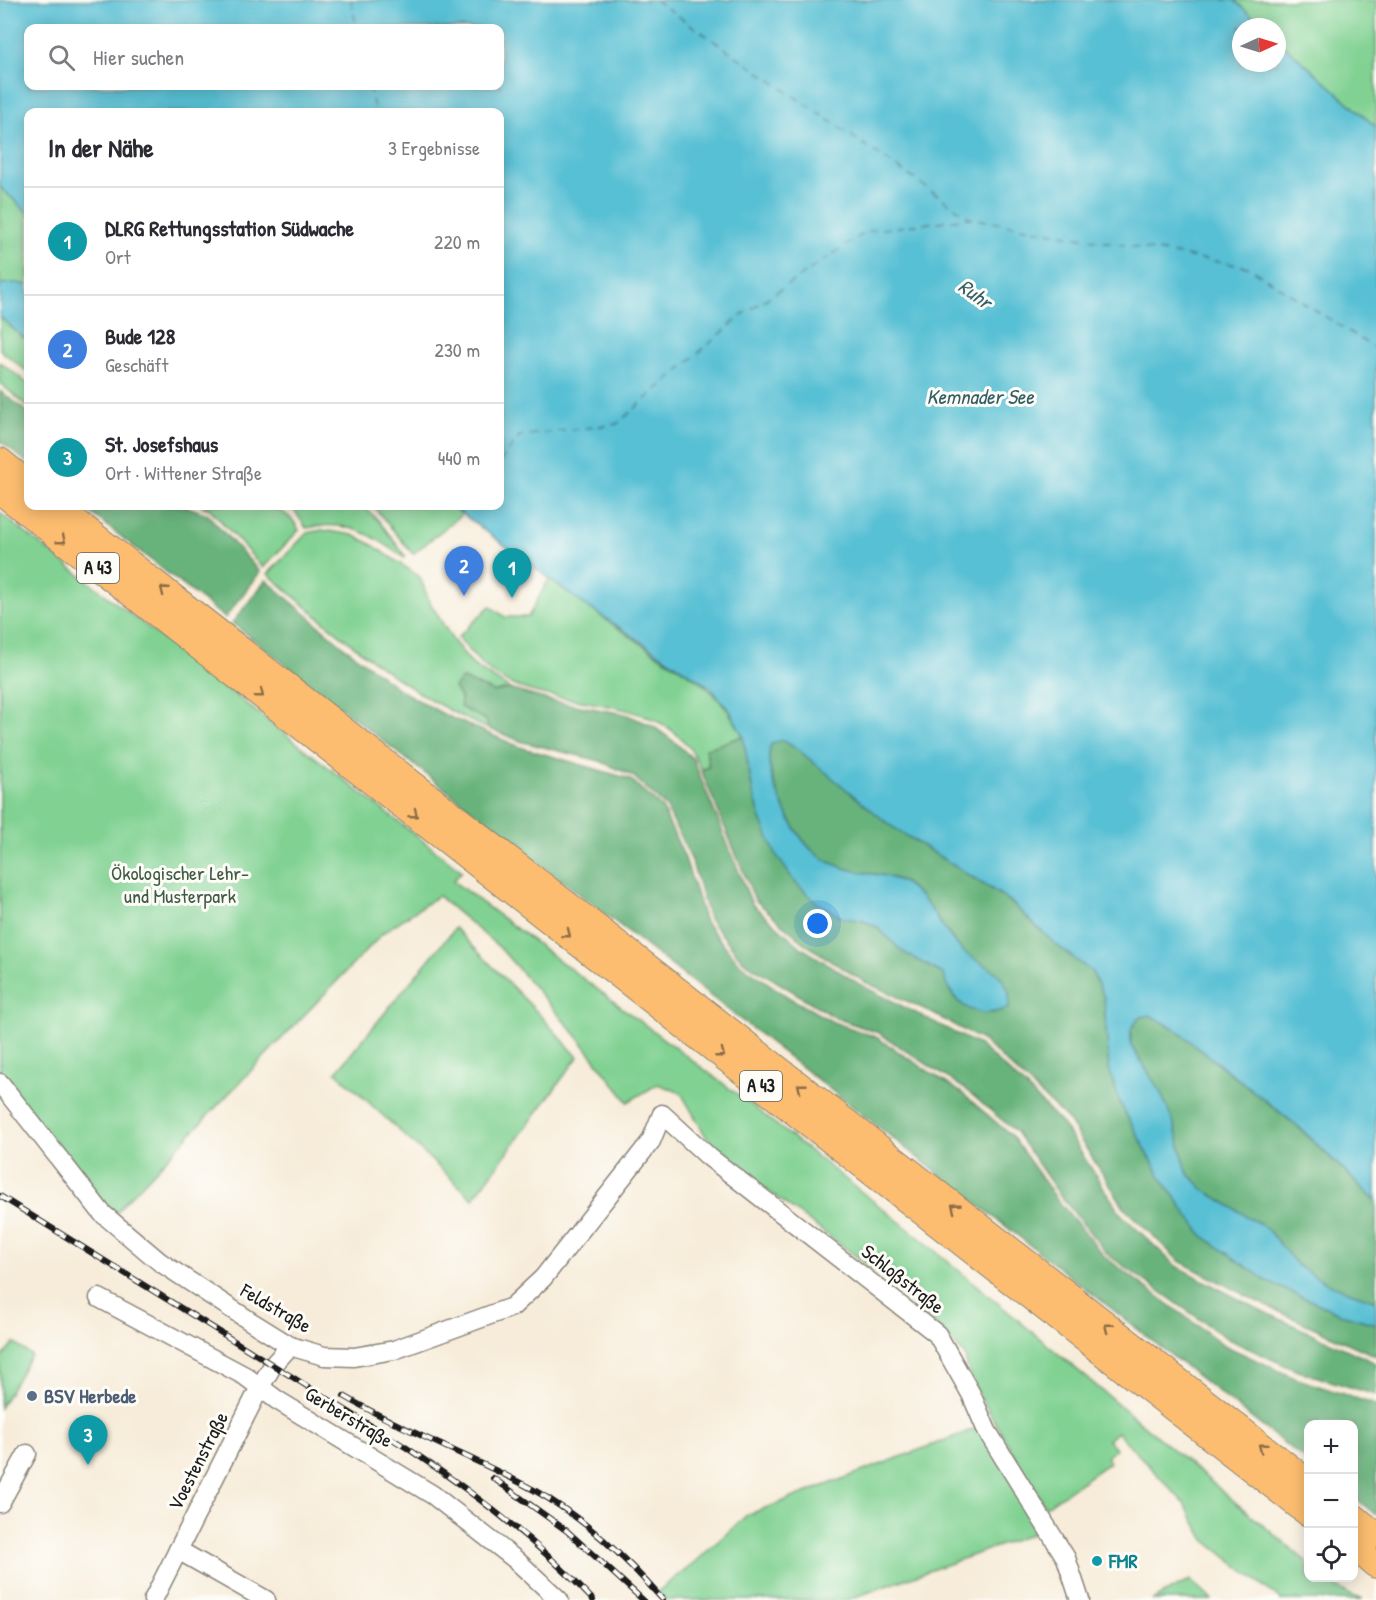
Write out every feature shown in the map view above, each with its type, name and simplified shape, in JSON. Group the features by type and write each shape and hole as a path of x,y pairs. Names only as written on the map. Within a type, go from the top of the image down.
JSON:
{"highway":[{"path":"0,461 24,481"},
{"name":"A 43","path":"0,491 24,510"},
{"name":"A 43","path":"24,510 1304,1510"},
{"name":"A 43","path":"61,510 1304,1479"},
{"path":"1358,1521 1376,1535"},
{"path":"1358,1551 1376,1565"}],"street":[{"name":"Feldstraße","path":"0,1083 102,1213 160,1262 290,1346 324,1356 354,1357 394,1350 512,1307 543,1278 651,1141 662,1114"},
{"name":"Schloßstraße","path":"662,1114 709,1157 937,1334 971,1394 987,1431 1061,1550 1080,1600"},
{"name":"Gerberstraße","path":"99,1298 260,1387 277,1400 448,1505 516,1560 559,1600"},
{"name":"Voestenstraße","path":"153,1600 260,1387 273,1365 290,1346"},
{"path":"0,1503 27,1454"},
{"path":"178,1550 266,1600"}],"green space":[{"path":"1234,0 1376,0 1376,127 1286,47 1286,18 1254,18"},
{"path":"0,187 24,209 24,285 0,284"},
{"path":"0,317 24,338 24,369 0,350"},
{"path":"0,362 24,381 24,404 0,383"},
{"path":"0,391 24,409 24,460 0,441"},
{"path":"87,510 196,510 207,514 260,572 225,618"},
{"path":"211,510 278,510 291,519 299,530 263,568"},
{"path":"293,510 367,510 379,521 406,557 404,558 370,536 346,527 306,528"},
{"path":"376,510 456,510 462,514 413,554"},
{"name":"Ökologischer Lehr- und Musterpark","path":"0,513 462,871 453,881 745,1100 920,1238 1304,1560 1304,1582 1329,1582 1363,1600 1281,1600 1205,1540 1184,1503 1117,1432 1108,1440 1116,1449 1106,1457 1110,1462 1045,1507 971,1381 964,1354 899,1288 715,1152 681,1093 658,1084 628,1102 577,1036 500,948 438,896 384,932 125,1202 108,1224 0,1086"},
{"path":"322,530 353,535 371,544 420,577 429,601 452,639 473,665 510,689 494,692 462,679 454,687 461,699 461,707 486,720 489,729 458,715 400,680 346,640 268,574 307,533"},
{"path":"549,579 700,682 722,703 743,736 706,749 708,766 701,770 688,746 669,728 646,716 620,708 537,693 504,681 489,671 458,637 490,606 505,617 528,617"},
{"path":"266,580 343,646 400,690 447,716 520,747 630,779 662,808 685,858 705,922 739,963 790,998 833,1022 876,1037 962,1093 1012,1136 1056,1198 1105,1257 1224,1345 1295,1378 1376,1405 1376,1515 1358,1500 1358,1420 1304,1420 1304,1459 232,623"},
{"path":"462,679 494,692 509,689 552,701 625,714 653,726 676,743 693,759 752,904 802,948 861,985 979,1045 1026,1087 1063,1125 1121,1214 1176,1266 1254,1307 1376,1363 1376,1395 1295,1370 1228,1339 1108,1255 1059,1194 1016,1132 965,1089 879,1033 836,1018 743,961 709,919 691,859 666,807 633,776 600,761 523,742 489,729 486,720 460,707 461,699 454,687"},
{"path":"743,736 753,792 761,819 794,881 816,902 843,918 864,921 877,927 903,952 943,974 955,999 961,1004 975,1010 994,1013 1003,979 962,950 929,907 915,891 902,881 835,865 823,858 804,841 788,816 773,781 769,759 771,744 782,740 796,748 891,826 1008,900 1054,943 1092,972 1104,997 1106,1029 1120,1103 1162,1179 1202,1235 1268,1282 1344,1315 1376,1324 1376,1356 1256,1301 1179,1261 1126,1210 1067,1119 982,1040 924,1009 863,981 805,944 755,900 701,770 709,767 706,749"},
{"path":"455,928 578,1057 473,1199 336,1072"},
{"path":"1150,1015 1172,1027 1298,1127 1376,1201 1376,1301 1328,1284 1298,1266 1266,1228 1204,1190 1187,1172 1174,1124 1160,1091 1131,1046 1131,1030 1138,1018"},
{"path":"14,1343 31,1355 0,1408 0,1360"},
{"path":"980,1427 1043,1530 847,1600 666,1600 658,1591 692,1565 747,1515"},
{"path":"1190,1580 1212,1600 1152,1600"}],"water":[{"name":"Kemnader See","path":"0,0 1234,0 1254,18 1232,18 1232,72 1286,72 1286,47 1376,127 1376,1201 1299,1127 1172,1027 1150,1015 1138,1018 1131,1030 1131,1046 1160,1091 1174,1124 1187,1172 1204,1190 1266,1228 1298,1266 1328,1284 1376,1301 1376,1324 1344,1315 1268,1282 1202,1235 1162,1179 1120,1103 1109,1068 1104,997 1092,972 1054,943 1009,900 891,826 796,748 782,740 771,744 769,759 771,773 788,816 804,841 822,858 834,865 891,878 900,881 914,891 964,952 1000,977 1008,991 1009,1008 986,1013 967,1008 953,995 943,974 903,952 877,927 864,921 843,918 816,902 794,881 775,853 753,792 743,736 730,711 710,687 582,603 457,510 504,510 504,108 24,108 24,209 0,187"},
{"path":"0,284 24,284 24,338 0,317"}],"ferry route":[{"path":"351,0 356,24"},
{"path":"655,0 969,217"},
{"path":"370,90 374,108"},
{"path":"504,457 520,436 617,424 741,316 867,231 970,218 1248,267 1376,349"},
{"path":"461,510 461,513 464,510"}],"railway":[{"path":"0,1196 432,1465 527,1538 593,1600"},
{"path":"344,1396 511,1478 552,1501 603,1539 663,1600"},
{"path":"493,1478 567,1531 643,1600"}],"place":[{"name":"Bude 128","path":"464,596"},
{"name":"DLRG Rettungsstation Südwache","path":"512,598"},
{"name":"BSV Herbede","path":"32,1396"},
{"name":"St. Josefshaus","path":"88,1465"},
{"name":"FMR","path":"1097,1561"}],"water label":[{"name":"Ruhr","path":"975,294"}]}
